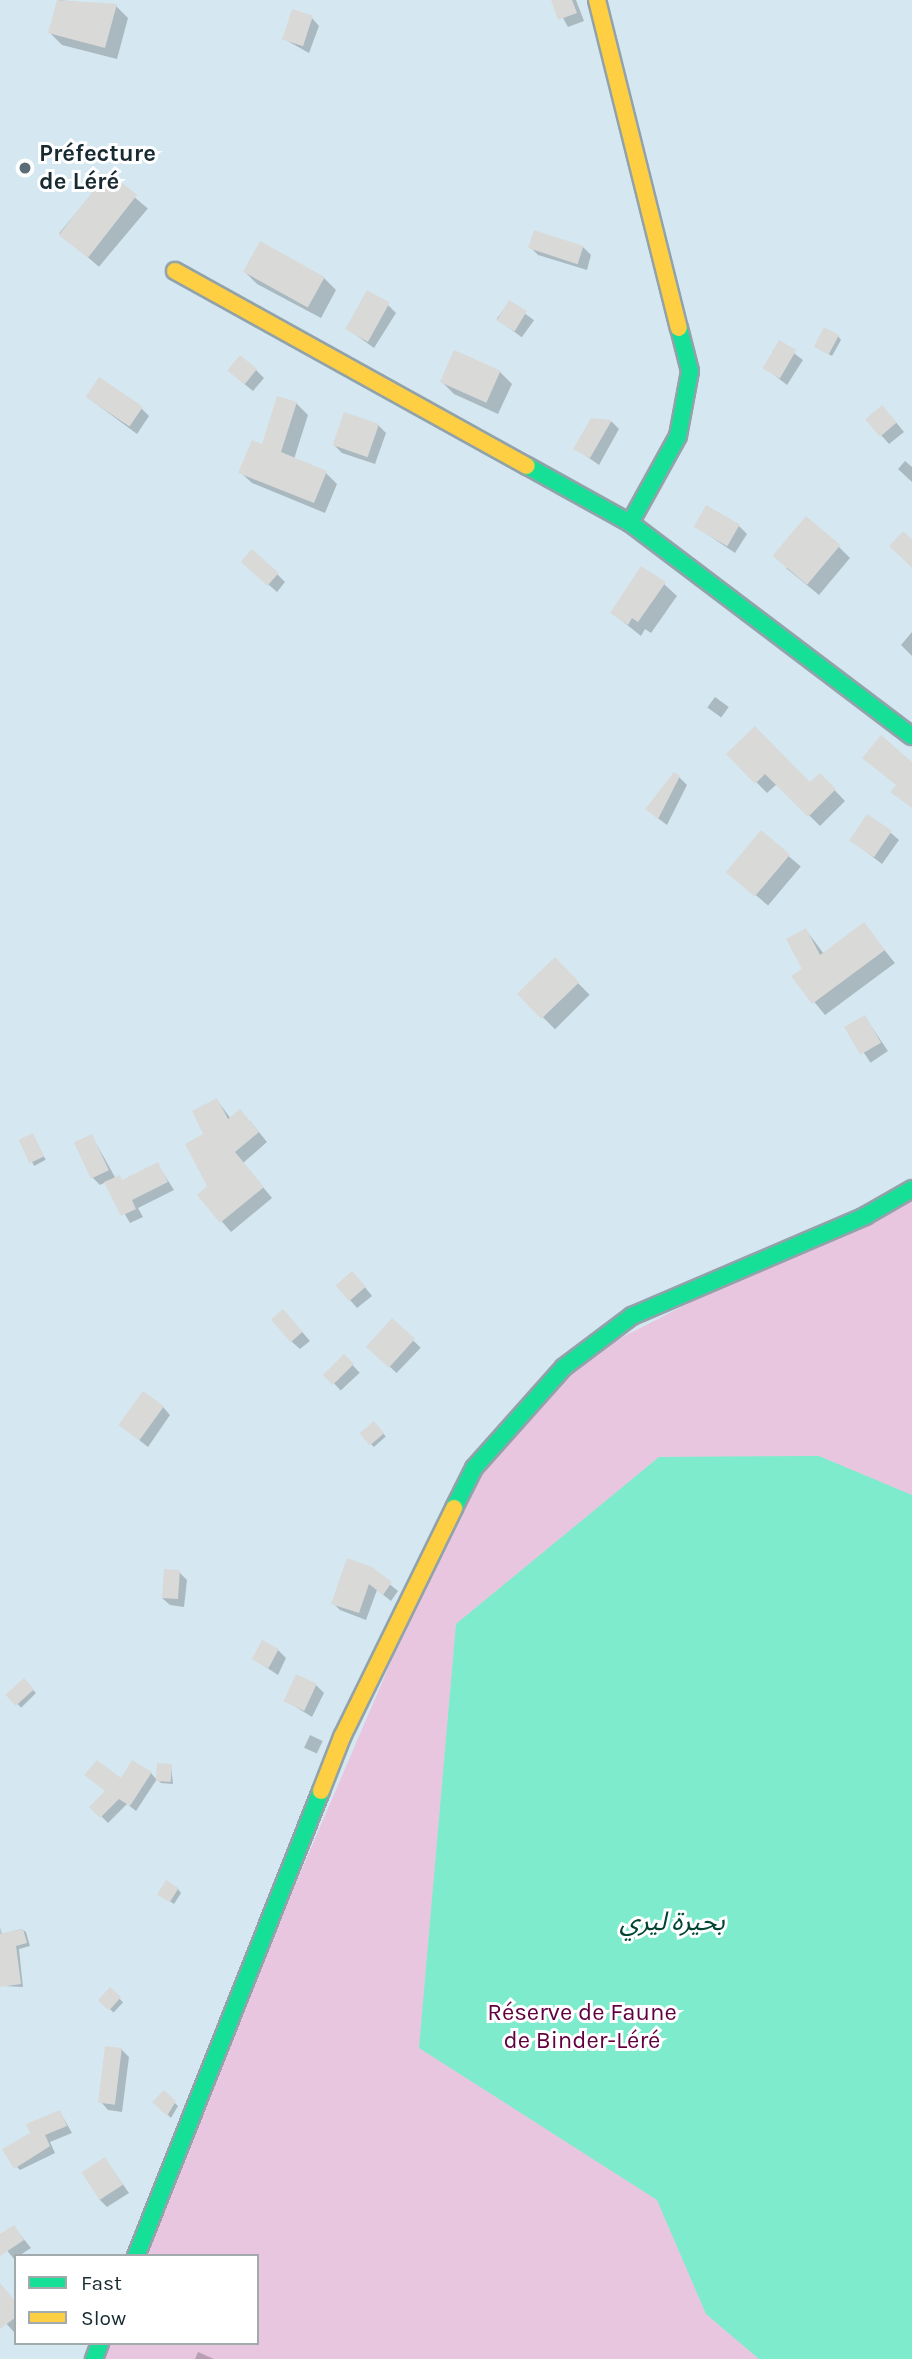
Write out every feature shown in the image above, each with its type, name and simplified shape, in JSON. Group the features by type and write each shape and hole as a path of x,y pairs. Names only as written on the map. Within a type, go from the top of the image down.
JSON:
{"street":[{"path":"597,0 690,371 678,436 631,523"},
{"path":"175,271 631,523 912,736"},
{"path":"136,2254 342,1737 474,1468 564,1367 632,1316 865,1216 912,1189"}],"green space":[{"name":"Réserve de Faune de Binder-Léré","path":"912,1189 912,2359 94,2359 99,2345 259,2345 259,2254 137,2254 474,1468 564,1367"}],"water":[{"name":"بحيرة ليري","path":"819,1456 912,1495 912,2359 759,2359 706,2314 657,2200 419,2048 456,1624 659,1457"}],"building":[{"path":"57,0 117,4 105,48 48,33"},
{"path":"551,0 572,0 577,13 558,20"},
{"path":"292,9 313,16 303,46 282,39"},
{"path":"108,172 137,195 88,258 59,235"},
{"path":"534,230 583,246 578,264 528,248"},
{"path":"260,241 325,277 308,307 243,272"},
{"path":"367,290 390,303 368,342 345,329"},
{"path":"509,300 527,311 515,331 497,321"},
{"path":"824,327 839,335 829,354 814,346"},
{"path":"779,340 796,350 780,379 762,369"},
{"path":"454,350 501,371 486,403 440,382"},
{"path":"240,355 257,369 245,384 227,371"},
{"path":"99,377 143,407 130,427 86,397"},
{"path":"277,396 297,402 281,452 327,471 314,503 238,473 252,440 262,444"},
{"path":"882,405 897,423 880,437 865,419"},
{"path":"344,412 379,424 368,457 333,445"},
{"path":"591,418 612,420 590,458 573,449"},
{"path":"706,505 740,524 727,546 694,527"},
{"path":"806,516 840,545 807,585 773,556"},
{"path":"903,531 912,539 912,568 889,546"},
{"path":"252,549 279,573 267,586 241,562"},
{"path":"641,566 666,582 638,622 632,618 628,625 610,613"},
{"path":"755,726 810,782 820,773 836,789 808,817 765,774 755,784 726,754"},
{"path":"881,735 912,762 912,808 890,792 896,785 862,758"},
{"path":"674,772 680,776 658,819 645,809"},
{"path":"867,814 892,831 874,857 849,841"},
{"path":"761,830 790,854 755,897 726,872"},
{"path":"864,922 885,950 812,1004 791,976 802,969 786,939 806,928 820,955"},
{"path":"555,957 579,982 541,1019 517,994"},
{"path":"865,1015 881,1043 860,1055 844,1027"},
{"path":"217,1098 228,1119 240,1109 259,1132 235,1152 264,1187 220,1223 197,1195 207,1186 185,1144 203,1134 192,1111"},
{"path":"33,1133 44,1157 29,1163 18,1140"},
{"path":"92,1134 109,1170 91,1179 74,1142"},
{"path":"158,1162 168,1182 132,1200 136,1209 121,1216 104,1182 120,1175 122,1180"},
{"path":"352,1271 366,1287 349,1301 335,1285"},
{"path":"283,1309 303,1332 291,1342 271,1319"},
{"path":"392,1318 415,1339 389,1368 366,1347"},
{"path":"344,1354 354,1364 333,1385 323,1375"},
{"path":"143,1391 164,1406 139,1440 118,1425"},
{"path":"374,1421 384,1433 370,1445 359,1433"},
{"path":"347,1558 372,1567 392,1582 383,1595 369,1584 359,1613 331,1604"},
{"path":"164,1569 180,1570 178,1599 162,1598"},
{"path":"262,1640 279,1649 268,1668 252,1659"},
{"path":"296,1674 317,1684 304,1711 283,1701"},
{"path":"24,1678 34,1689 15,1706 5,1695"},
{"path":"97,1760 121,1778 132,1760 152,1772 130,1806 119,1799 100,1818 89,1807 105,1791 84,1775"},
{"path":"157,1763 172,1764 171,1782 156,1781"},
{"path":"166,1880 179,1888 170,1902 157,1894"},
{"path":"23,1929 27,1943 16,1946 21,1984 0,1987 0,1934"},
{"path":"110,1987 121,1997 109,2010 98,2000"},
{"path":"105,2046 122,2048 115,2105 98,2103"},
{"path":"164,2090 176,2101 167,2116 152,2102"},
{"path":"60,2110 67,2126 45,2135 50,2146 14,2169 2,2149 30,2133 26,2124"},
{"path":"105,2157 123,2185 99,2200 82,2172"},
{"path":"14,2225 24,2240 0,2256 0,2234"},
{"path":"0,2283 14,2300 14,2318 0,2329"}],"traffic: fast":[{"path":"630,523 678,436 690,371 679,328"},
{"path":"527,466 630,523 912,736"},
{"path":"454,1508 474,1468 564,1367 632,1316 865,1216 912,1189"},
{"path":"137,2254 321,1791"},
{"path":"94,2359 99,2345"}],"traffic: slow":[{"path":"597,0 679,328"},
{"path":"175,271 527,466"},
{"path":"321,1791 342,1737 454,1508"}],"place":[{"name":"Préfecture de Léré","path":"25,168"}]}
